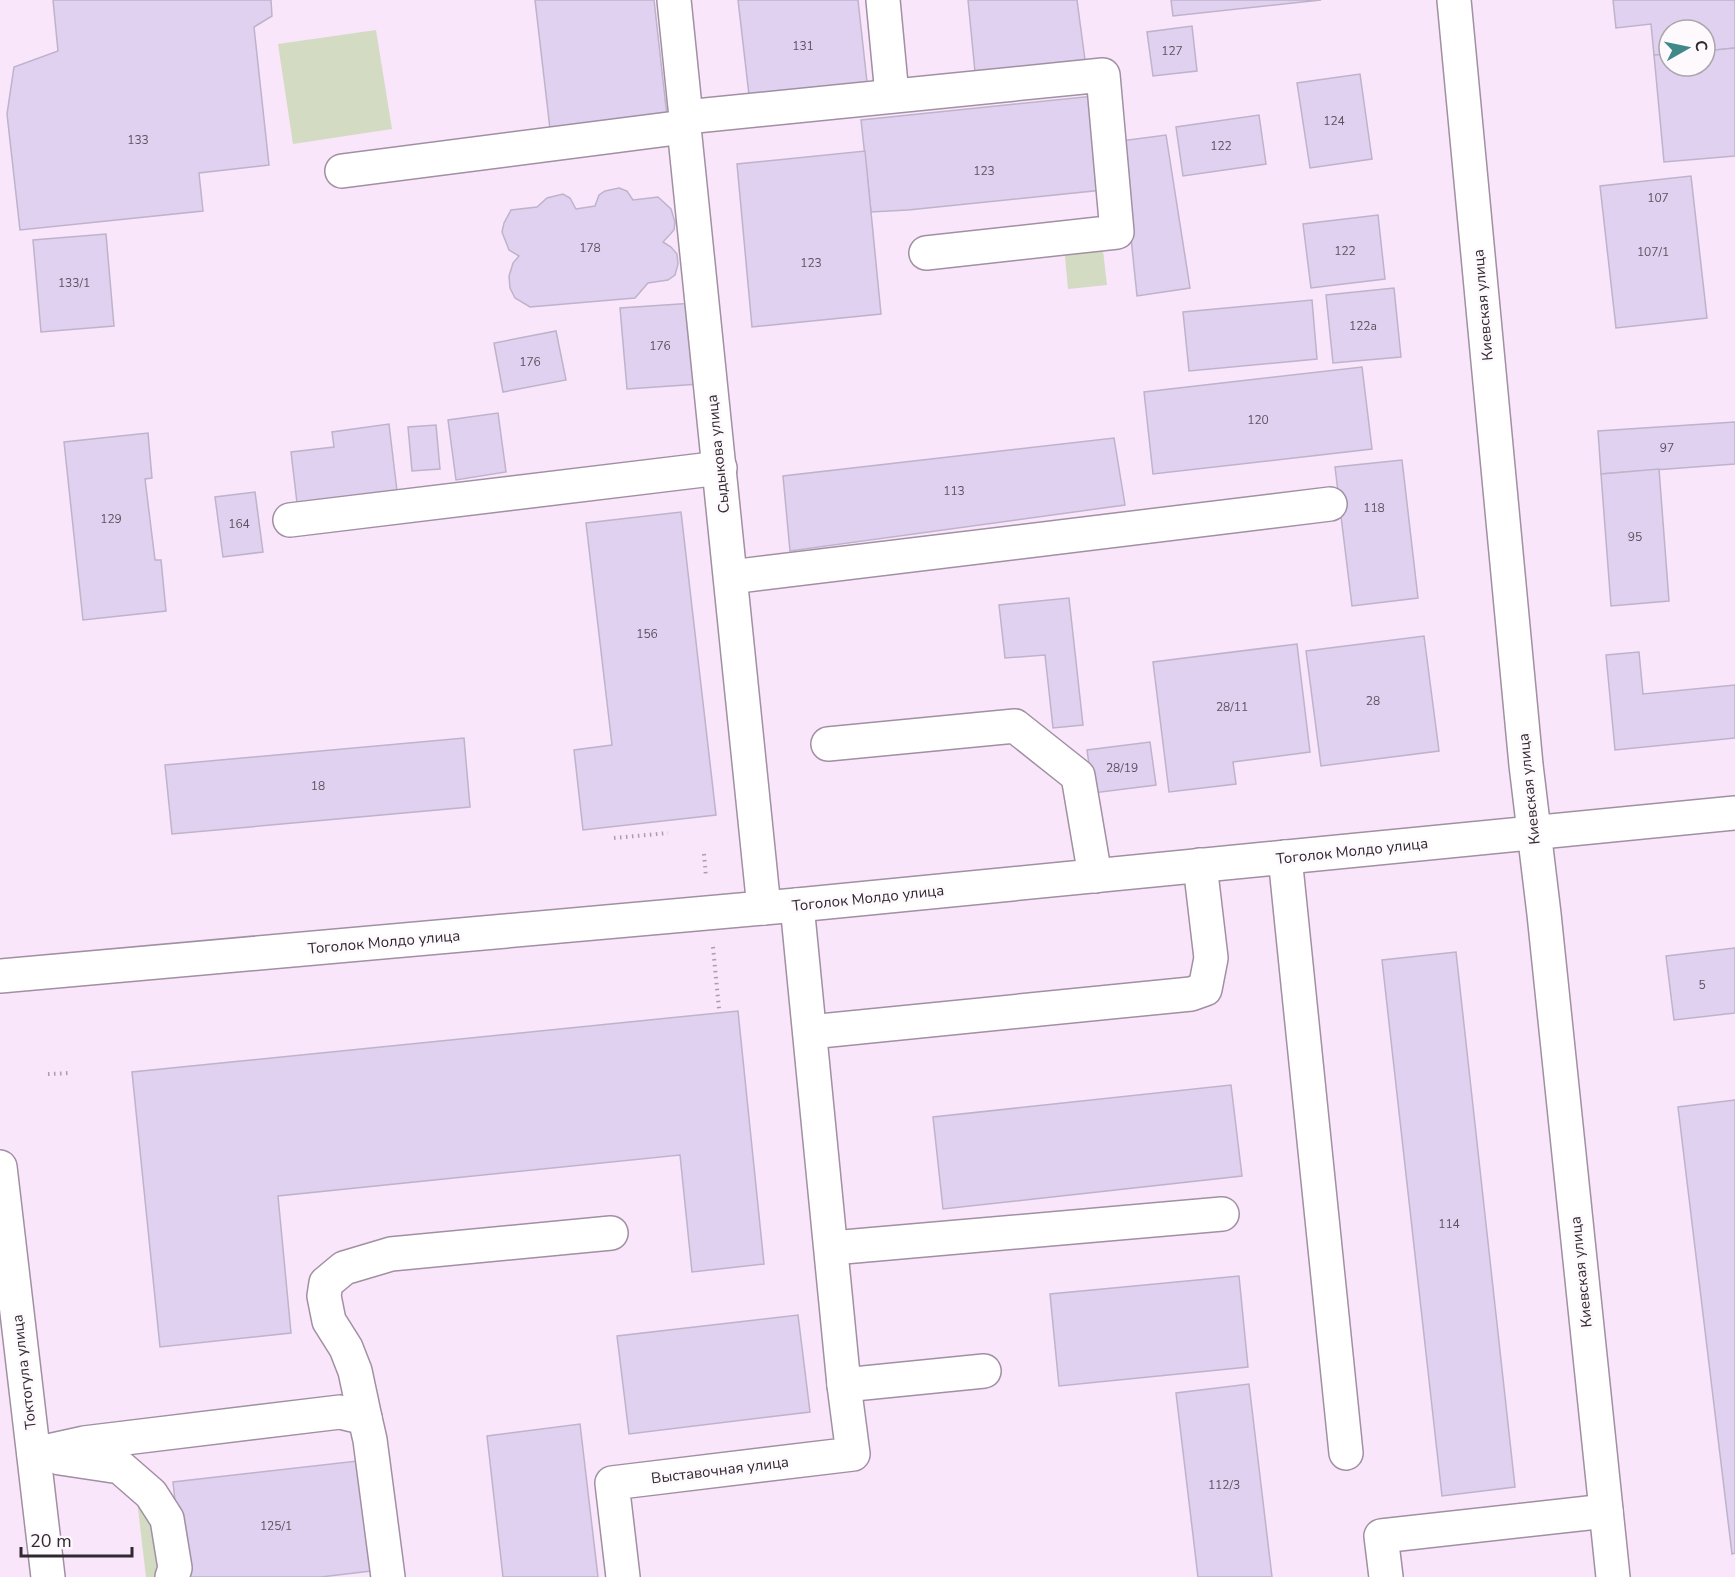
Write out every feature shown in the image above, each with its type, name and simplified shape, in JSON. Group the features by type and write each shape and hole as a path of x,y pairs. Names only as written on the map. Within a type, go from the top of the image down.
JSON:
{"main road":[{"name":"Сыдыкова улица","path":"674,0 764,908"},
{"path":"883,0 892,95"},
{"name":"Киевская улица","path":"1454,0 1533,833 1544,914 1613,1577"},
{"path":"342,171 892,95 1103,75 1117,232 926,253"},
{"path":"290,520 720,468"},
{"path":"731,577 1330,504"},
{"path":"828,744 1015,726 1078,776 1095,876"},
{"name":"Тоголок Молдо улица","path":"0,976 797,905 1735,813"},
{"path":"1285,857 1346,1453"},
{"path":"810,1032 1191,994 1205,989 1211,958 1200,865"},
{"path":"797,905 844,1385 984,1371"},
{"name":"Токтогула улица","path":"0,1167 48,1577"},
{"path":"832,1248 1222,1214"},
{"path":"388,1577 370,1440 355,1371 346,1348 329,1322 324,1296 326,1283 344,1268 391,1254 611,1233"},
{"name":"Выставочная улица","path":"623,1577 612,1483 853,1454 844,1385"},
{"path":"34,1454 84,1443 339,1413 365,1418"},
{"path":"34,1454 120,1467 151,1494 167,1519 175,1568 172,1577"},
{"path":"1386,1577 1381,1536 1606,1511"}],"path":[{"path":"614,838 668,832"},
{"path":"48,1074 70,1073"}],"green space":[{"path":"376,30 392,129 293,144 278,44"},
{"path":"1102,242 1107,285 1068,289 1064,246"},
{"path":"137,1500 163,1543 156,1577 146,1577"}],"building":[{"path":"53,0 271,0 272,16 254,27 269,165 199,173 203,211 20,230 7,114 14,67 58,51"},
{"path":"535,0 654,0 667,116 550,129"},
{"path":"738,0 858,0 867,82 749,95"},
{"path":"968,0 1077,0 1085,60 975,72"},
{"path":"1171,0 1321,0 1173,16"},
{"path":"1613,0 1735,0 1735,48 1717,50 1717,18 1657,18 1657,55 1654,55 1651,24 1616,28"},
{"path":"1192,26 1197,71 1153,76 1147,32"},
{"path":"1735,48 1735,156 1664,162 1654,55 1657,55 1657,78 1717,78 1717,50"},
{"path":"1360,74 1372,159 1310,168 1297,83"},
{"path":"1094,96 1103,190 871,212 861,120"},
{"path":"1259,115 1266,164 1183,176 1176,127"},
{"path":"1166,135 1190,288 1137,296 1121,141"},
{"path":"865,151 881,314 752,327 737,164"},
{"path":"1691,176 1707,318 1616,328 1600,186"},
{"path":"619,188 627,191 633,200 658,197 671,209 675,222 674,230 663,242 677,254 678,264 675,275 668,280 648,283 635,298 530,307 515,298 510,288 509,276 513,263 519,256 509,250 502,232 511,210 537,207 547,198 563,194 570,198 576,209 595,206 599,195"},
{"path":"1378,215 1385,279 1311,288 1303,224"},
{"path":"106,234 114,326 41,332 33,240"},
{"path":"1394,288 1401,357 1333,363 1326,295"},
{"path":"1312,300 1317,359 1189,371 1183,312"},
{"path":"694,303 700,384 627,389 620,308"},
{"path":"556,331 566,380 503,392 494,343"},
{"path":"1362,367 1372,449 1153,474 1144,392"},
{"path":"498,413 506,472 456,480 448,420"},
{"path":"1735,422 1735,464 1601,474 1598,431"},
{"path":"389,424 397,491 297,503 291,452 334,447 332,432"},
{"path":"436,425 440,469 412,471 408,427"},
{"path":"148,433 152,478 145,479 155,560 161,560 166,611 83,620 64,442"},
{"path":"1114,438 1125,505 790,551 783,476"},
{"path":"1402,460 1418,598 1352,606 1335,467"},
{"path":"1659,469 1669,601 1611,606 1601,474"},
{"path":"255,492 263,552 223,557 215,497"},
{"path":"681,512 716,815 583,830 574,750 612,745 586,523"},
{"path":"1069,598 1083,725 1053,728 1045,655 1005,658 999,605"},
{"path":"1424,636 1439,751 1321,766 1306,651"},
{"path":"1297,644 1310,752 1233,762 1236,784 1169,792 1153,662"},
{"path":"1639,652 1643,694 1735,685 1735,738 1615,750 1606,655"},
{"path":"464,738 470,807 172,834 165,765"},
{"path":"1150,742 1156,785 1093,793 1087,750"},
{"path":"1735,948 1735,1013 1674,1020 1666,956"},
{"path":"1456,952 1515,1487 1442,1496 1382,960"},
{"path":"738,1011 764,1264 692,1272 680,1155 278,1196 291,1333 160,1347 132,1072"},
{"path":"1231,1085 1242,1176 943,1209 933,1117"},
{"path":"1735,1100 1735,1553 1732,1554 1678,1107"},
{"path":"1239,1276 1248,1367 1059,1386 1050,1294"},
{"path":"798,1315 810,1412 629,1434 617,1336"},
{"path":"1249,1384 1272,1577 1198,1577 1176,1393"},
{"path":"580,1424 598,1577 503,1577 487,1436"},
{"path":"366,1460 379,1570 321,1577 183,1577 173,1482"}]}
